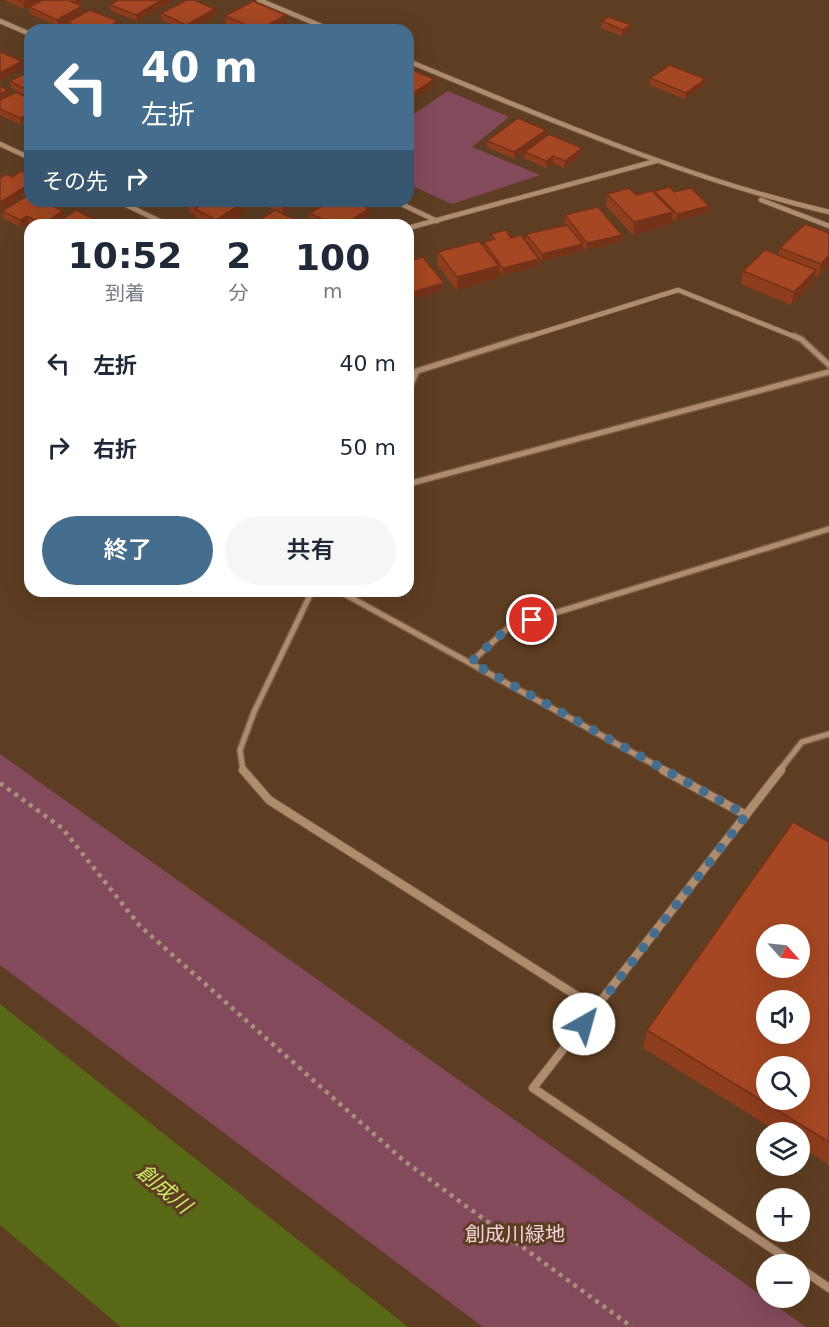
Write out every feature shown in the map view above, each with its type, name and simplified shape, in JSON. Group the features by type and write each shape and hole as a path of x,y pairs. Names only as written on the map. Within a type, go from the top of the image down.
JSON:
{"street":[{"path":"259,0 317,24"},
{"path":"0,21 24,31"},
{"path":"414,63 656,161 829,226"},
{"path":"0,144 24,155"},
{"path":"414,227 656,161"},
{"path":"733,189 829,212"},
{"path":"130,207 156,219"},
{"path":"408,207 437,221"},
{"path":"414,378 417,371 678,290 801,339 829,364"},
{"path":"414,482 829,372"},
{"path":"471,662 509,627 829,529"},
{"path":"309,597 254,712 240,750 243,771 269,800 596,1008"},
{"path":"350,597 746,815"},
{"path":"780,1254 533,1088 802,742 829,734"},
{"path":"810,1275 829,1288"}],"path":[{"path":"0,783 62,828 140,926 403,1160 632,1327"}],"green space":[{"path":"448,91 509,117 472,147 540,175 452,204 414,187 414,114"},
{"name":"創成川緑地","path":"0,754 756,1291 756,1308 779,1308 806,1327 483,1327 0,965"}],"water":[{"name":"創成川","path":"0,1004 408,1327 121,1327 0,1225"}],"building":[{"path":"43,0 68,0 82,6 57,20 29,7"},
{"path":"118,0 162,0 136,15 110,5"},
{"path":"187,0 194,0 215,9 188,24 161,13"},
{"path":"253,1 286,15 270,24 244,24 225,16"},
{"path":"90,10 118,21 113,24 71,24 67,22"},
{"path":"609,17 631,25 623,30 602,21"},
{"path":"1,52 22,61 0,73"},
{"path":"670,65 705,79 686,93 650,78"},
{"path":"414,71 434,79 414,92"},
{"path":"24,74 24,88 10,81"},
{"path":"0,86 8,90 0,94"},
{"path":"16,92 24,96 24,116 20,118 0,109 0,100"},
{"path":"518,118 546,130 514,152 487,141"},
{"path":"549,134 582,148 565,161 553,156 546,161 525,152"},
{"path":"21,171 24,172 24,188 0,202 0,178 7,174 12,177"},
{"path":"670,187 674,192 691,188 709,206 677,214 654,191"},
{"path":"629,188 636,195 652,191 673,212 634,222 607,194"},
{"path":"24,198 24,207 55,207 63,211 51,219 33,219 27,216 20,220 2,211"},
{"path":"198,207 236,207 218,219 195,209"},
{"path":"320,207 365,207 369,209 353,219 321,219 310,213"},
{"path":"598,207 622,235 587,243 565,215"},
{"path":"76,210 94,219 62,219"},
{"path":"275,210 294,219 261,219"},
{"path":"805,224 829,233 829,255 821,264 780,248"},
{"path":"567,225 583,244 542,254 526,234"},
{"path":"506,230 511,238 521,235 539,259 503,268 484,242 495,239 491,234"},
{"path":"479,241 499,266 457,277 438,252"},
{"path":"765,250 816,270 794,292 743,271"},
{"path":"423,257 444,283 414,292 414,260"},
{"path":"793,822 829,842 829,1142 810,1130 810,1122 796,1122 777,1110 810,1110 810,1056 756,1056 756,1097 647,1030"}],"route":[{"path":"532,620 509,627 471,662 746,815 584,1024"}]}
